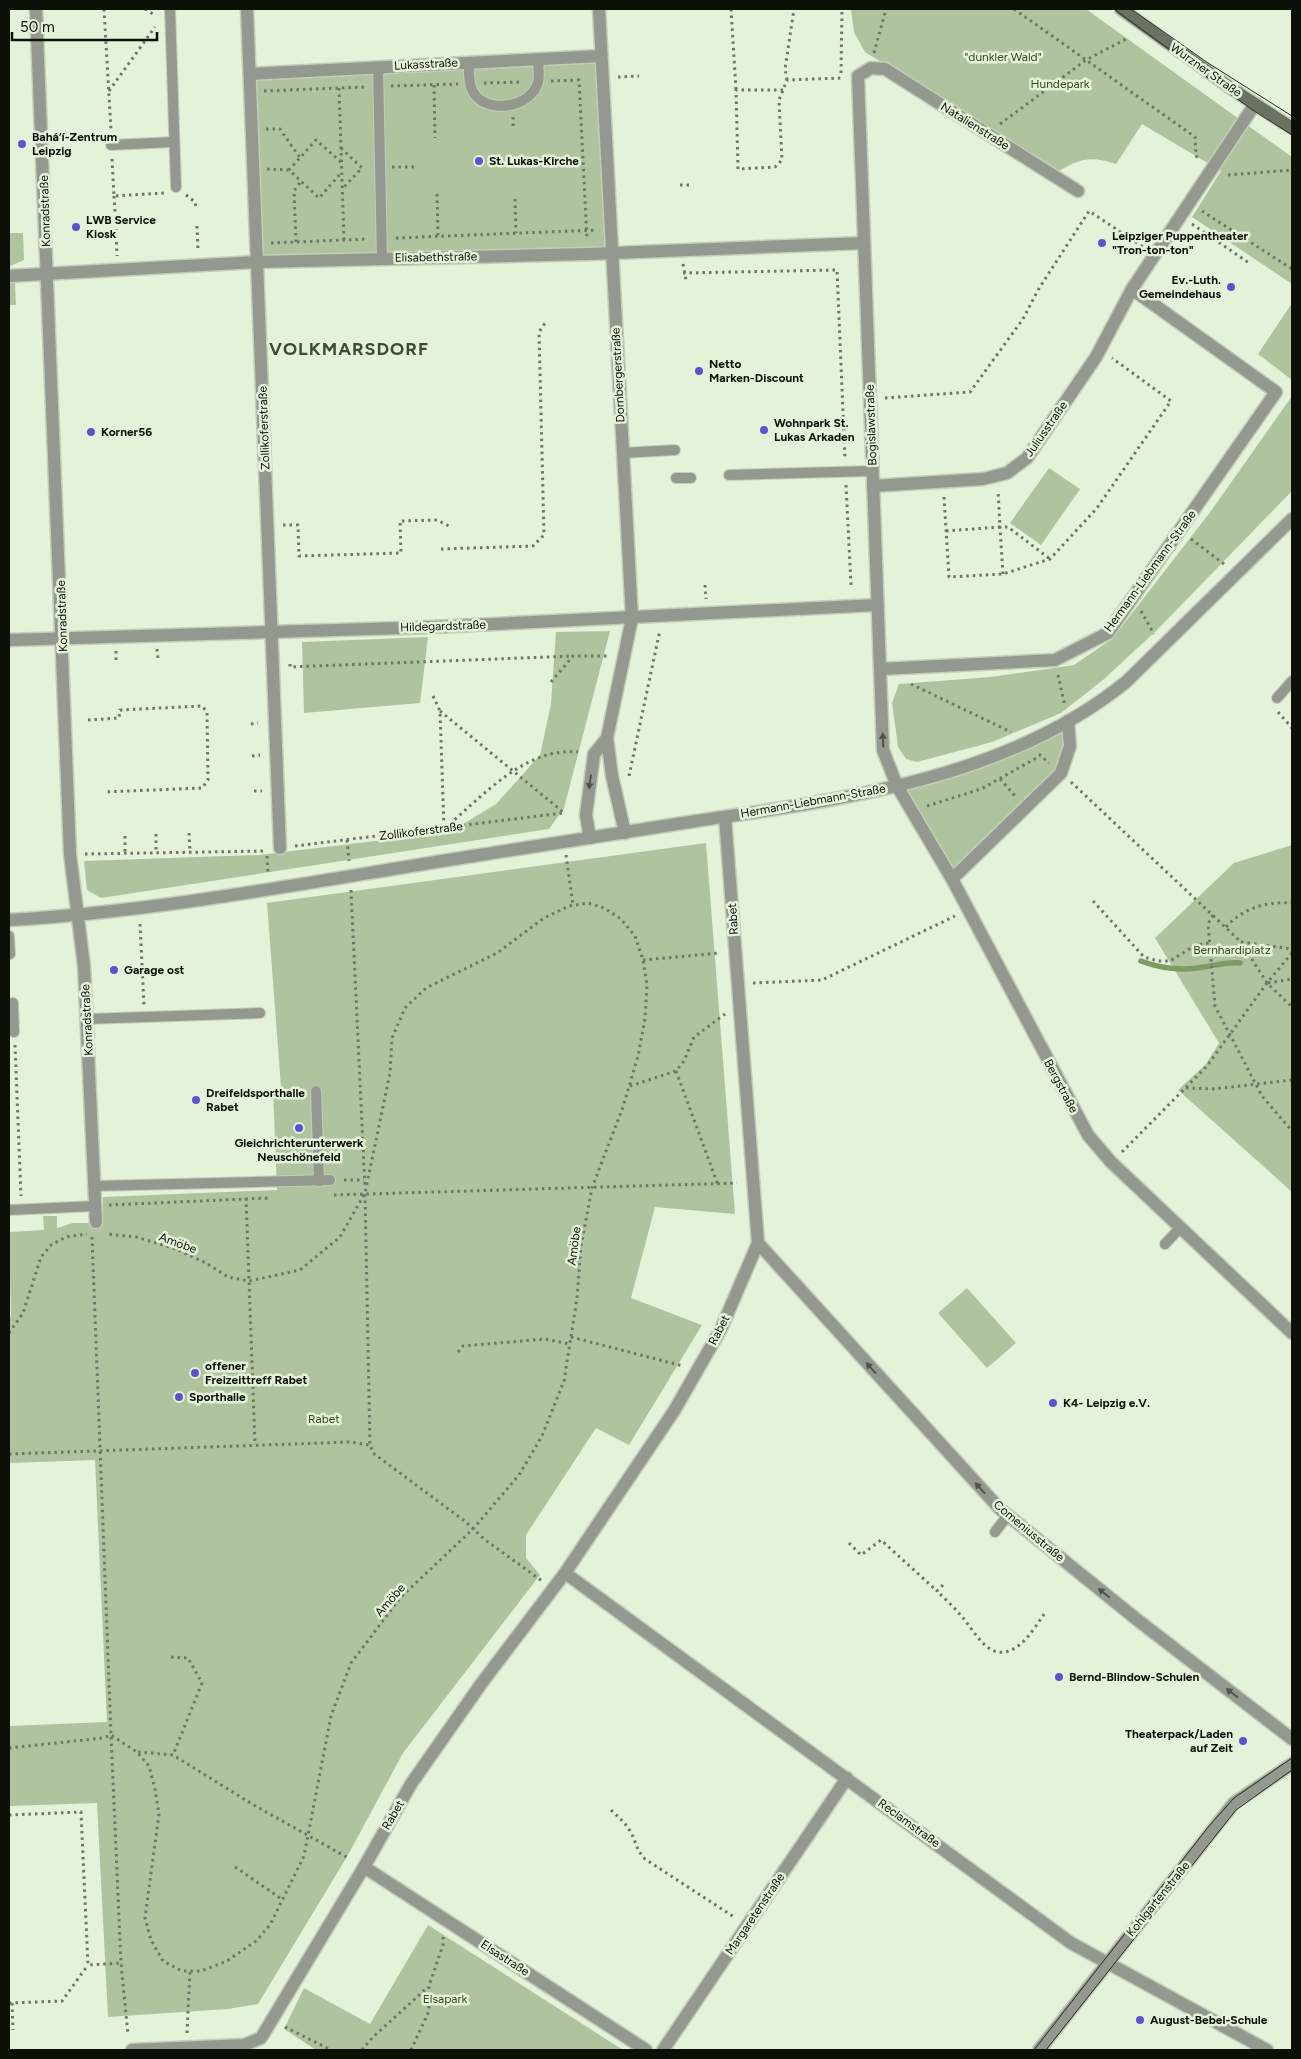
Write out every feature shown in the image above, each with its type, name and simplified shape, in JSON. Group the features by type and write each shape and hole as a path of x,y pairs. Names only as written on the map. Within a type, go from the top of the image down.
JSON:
{"main road":[{"name":"Wurzner Straße","path":"1121,9 1292,128"}],"street":[{"name":"Konradstraße","path":"36,9 70,854 76,916 84,966 96,1228"},
{"name":"Zollikoferstraße","path":"248,9 280,848"},
{"name":"Dornbergerstraße","path":"599,9 632,618 607,738 612,776 625,833"},
{"name":"Lukasstraße","path":"250,74 601,56"},
{"path":"858,76 870,68"},
{"name":"Natalienstraße","path":"870,68 885,70 1078,191"},
{"name":"Bogislawstraße","path":"858,76 883,750 897,786"},
{"name":"Juliusstraße","path":"873,486 983,479 1007,473 1027,458 1099,350 1132,289 1255,104"},
{"name":"Elisabethstraße","path":"9,276 258,262 588,254 864,243"},
{"name":"Hermann-Liebmann-Straße","path":"880,669 1055,660 1108,634 1276,392 1132,289"},
{"name":"Hermann-Liebmann-Straße","path":"76,916 114,912 725,817 897,786 977,762 1029,741 1099,704 1126,682 1292,519"},
{"name":"Hildegardstraße","path":"9,640 434,627 877,605"},
{"path":"952,879 1061,773 1070,746 1068,721"},
{"name":"Dornbergerstraße","path":"594,754 607,738"},
{"path":"590,838 586,815 594,754"},
{"name":"Bergstraße","path":"897,786 952,879 1088,1135 1111,1162 1292,1334"},
{"name":"Rabet","path":"186,2048 254,2042 260,2038 364,1867 411,1784 481,1684 565,1573 674,1411 721,1329 758,1243 725,817"},
{"path":"9,920 76,916"},
{"name":"Comeniusstraße","path":"758,1243 1008,1516 1140,1622 1292,1739"},
{"name":"Reclamstraße","path":"565,1573 1072,1943 1267,2050"},
{"name":"Kohlgartenstraße","path":"1039,2050 1234,1803 1292,1764"},
{"name":"Margaretenstraße","path":"664,2050 847,1778"},
{"name":"Elsastraße","path":"364,1867 646,2050"},
{"path":"130,2047 186,2048"}],"lane":[{"path":"170,9 176,187"},
{"path":"469,62 470,84 476,96 491,105 498,105 524,101 533,93 538,82 538,59"},
{"path":"378,67 382,259"},
{"path":"112,145 174,142"},
{"path":"622,453 675,450"},
{"path":"729,475 872,470"},
{"path":"676,478 691,478"},
{"path":"1277,698 1292,681"},
{"path":"9,936 10,954"},
{"path":"13,1003 14,1032"},
{"path":"87,1019 260,1013"},
{"path":"316,1091 319,1181"},
{"path":"94,1186 330,1180"},
{"path":"9,1210 96,1206"},
{"path":"1165,1244 1180,1228"},
{"path":"995,1532 1008,1516"}],"path":[{"path":"109,91 161,20 145,9"},
{"path":"731,9 738,169 775,167 782,160 779,100 787,80 785,69 794,9"},
{"path":"788,9 792,15"},
{"path":"841,78 842,9"},
{"path":"870,68 886,9"},
{"path":"1014,9 1195,137 1196,156"},
{"path":"987,133 1086,60 1128,38"},
{"path":"612,78 639,76"},
{"path":"787,80 858,76"},
{"path":"251,92 579,80 588,254"},
{"path":"434,85 435,138"},
{"path":"339,88 344,240"},
{"path":"736,90 783,90"},
{"path":"253,130 280,129 300,158"},
{"path":"289,170 316,140 341,163"},
{"path":"341,148 362,168 342,189"},
{"path":"254,164 271,170 289,170 318,198 342,173"},
{"path":"1225,175 1292,170"},
{"path":"296,242 294,191 301,181"},
{"path":"680,185 692,185"},
{"path":"437,194 438,236"},
{"path":"114,196 115,212"},
{"path":"515,199 516,233"},
{"path":"1190,204 1292,269"},
{"path":"870,398 970,392 1023,319 1038,290 1089,211 1155,255"},
{"path":"1181,217 1249,263 1248,265"},
{"path":"197,226 199,265"},
{"path":"116,229 118,270"},
{"path":"258,243 610,230"},
{"path":"683,259 683,273 686,280"},
{"path":"683,273 837,270 851,585"},
{"path":"440,549 533,546 544,535 538,332 545,322"},
{"path":"944,482 949,577 1003,574 1050,559 1097,508 1171,401 1099,350"},
{"path":"997,475 1003,574"},
{"path":"267,526 298,525 299,556 401,553 400,521 437,520 452,527"},
{"path":"946,531 1008,527 1050,559"},
{"path":"1180,531 1237,574"},
{"path":"1133,598 1162,647"},
{"path":"629,777 663,616"},
{"path":"158,649 158,659"},
{"path":"116,651 116,660"},
{"path":"551,682 574,656"},
{"path":"290,659 290,667 574,656 624,656"},
{"path":"1055,660 1068,721"},
{"path":"906,682 1029,741 1040,756 1061,773 1241,942 1267,983 1292,1007"},
{"path":"433,696 440,711 444,828"},
{"path":"1277,698 1278,715 1292,728"},
{"path":"88,720 119,718 120,710 202,706 206,712 208,780 202,788 104,792"},
{"path":"440,711 513,772"},
{"path":"251,724 258,723"},
{"path":"444,828 525,762 562,750 594,754"},
{"path":"252,756 260,755"},
{"path":"911,811 981,789 1040,756"},
{"name":"Zollikoferstraße","path":"70,854 267,851 563,813 513,772"},
{"path":"1000,779 1026,806"},
{"path":"254,791 262,791"},
{"path":"190,833 190,852"},
{"path":"156,834 156,853"},
{"path":"125,836 126,853"},
{"path":"347,840 365,1193 370,1445 373,1453 532,1576"},
{"path":"564,842 573,905"},
{"path":"267,851 270,888"},
{"path":"1093,901 1144,957 1158,961 1170,960 1196,945 1209,943"},
{"path":"1226,927 1242,914 1256,907 1276,902 1292,903"},
{"name":"Amöbe","path":"9,1333 23,1313 41,1257 50,1245 66,1237 96,1228 176,1249 206,1263 228,1277 249,1281 300,1270 318,1257 340,1236 365,1193 390,1073 392,1038 405,1008 426,988 497,953 544,918 573,905 588,903 604,908 622,920 634,936 643,960 647,986 645,1018 638,1056 629,1086 592,1188 581,1246 564,1381 542,1436 519,1475 473,1529 401,1597 351,1663 331,1716 304,1856 270,1925 256,1940 227,1960 201,1971 190,1971"},
{"path":"139,908 145,1017"},
{"path":"738,984 822,980 967,909"},
{"path":"1213,915 1208,924 1215,1006 1262,1096 1292,1131"},
{"path":"1241,942 1292,949"},
{"path":"643,960 736,952"},
{"path":"1111,1162 1207,1066 1267,983 1292,954"},
{"path":"1267,983 1292,979"},
{"path":"629,1086 676,1071 684,1061 694,1037 720,1018"},
{"path":"14,1032 22,1209"},
{"path":"326,1195 718,1185 676,1071"},
{"path":"1186,1088 1213,1088 1292,1080"},
{"path":"330,1180 364,1180"},
{"path":"246,1182 255,1445"},
{"path":"96,1206 276,1198"},
{"path":"96,1228 92,1237 111,1735 121,1963 130,2047"},
{"path":"571,1337 698,1370"},
{"path":"458,1352 463,1346 545,1339 570,1344"},
{"path":"9,1454 101,1449 350,1442 370,1445"},
{"path":"849,1543 861,1555 881,1540 937,1591 963,1618 986,1648 993,1652 1000,1653 1017,1647 1045,1613"},
{"path":"937,1591 943,1585"},
{"path":"172,1657 188,1658 202,1683 173,1755"},
{"path":"9,1748 103,1738 111,1735"},
{"path":"111,1735 137,1752 149,1766 160,1814 145,1918 151,1940 162,1961 182,1971 190,1971 186,2048"},
{"path":"137,1752 173,1755 364,1867"},
{"path":"611,1810 624,1821 631,1832 638,1852 730,1914"},
{"path":"9,1815 81,1812 88,1965 62,2000 10,2003 13,2030"},
{"path":"235,1867 283,1900"},
{"path":"410,2050 429,2011 429,1986 443,1945"},
{"path":"88,1965 121,1963"},
{"path":"362,2050 372,2038 429,1986"},
{"path":"272,2020 331,2050"}],"green space":[{"name":"Hundepark","path":"851,9 1086,9 1292,157 1292,284 1192,217 1221,171 1142,124 1116,164 1093,159 1074,163 1059,171 865,52 854,32"},
{"path":"601,56 611,253 258,262 250,74"},
{"path":"9,233 23,233 24,260 10,266"},
{"path":"9,282 15,282 16,305 9,305"},
{"path":"1292,303 1292,380 1258,354"},
{"path":"1292,396 1292,491 1157,630 1103,680 1061,713 992,742 917,762 906,759 898,747 892,703 899,684 991,677 1074,665 1112,639 1211,511"},
{"path":"1049,468 1080,489 1041,545 1010,523"},
{"path":"610,631 564,808 549,829 101,898 87,890 84,861 259,855 450,832 496,804 540,755 551,704 556,632"},
{"path":"428,637 420,703 304,713 302,642"},
{"path":"1068,721 1061,773 952,879 897,786"},
{"name":"Rabet","path":"706,843 735,1214 655,1207 631,1298 702,1325 629,1445 596,1428 526,1535 526,1558 540,1575 403,1753 348,1855 258,2004 228,2009 108,2017 97,1803 9,1806 9,1726 107,1722 95,1460 9,1463 9,1319 11,1316 9,1232 44,1230 43,1216 57,1216 57,1228 73,1223 103,1223 103,1197 277,1190 273,1088 281,1087 267,903"},
{"name":"Bernhardiplatz","path":"1292,845 1292,1192 1178,1090 1206,1064 1219,1043 1155,938 1234,863"},
{"path":"967,1288 1016,1343 987,1368 938,1313"},
{"name":"Elsapark","path":"428,1925 623,2050 316,2050 284,2029 304,1988 370,2024"}],"waterway":[{"path":"1141,961 1157,966 1180,969 1240,963"}],"tram line":[{"path":"1114,9 1251,109 1292,135"},
{"path":"1131,9 1208,63 1292,116"},
{"path":"1034,2050 1209,1826 1234,1798 1292,1758"},
{"path":"1046,2050 1236,1810 1292,1770"}],"place":[{"name":"Bahá’í-Zentrum Leipzig","path":"22,144"},
{"name":"St. Lukas-Kirche","path":"479,161"},
{"name":"LWB Service Kiosk","path":"76,227"},
{"name":"Leipziger Puppentheater \"Tron-ton-ton\"","path":"1102,243"},
{"name":"Ev.-Luth. Gemeindehaus","path":"1231,287"},
{"name":"Netto Marken-Discount","path":"699,371"},
{"name":"Wohnpark St. Lukas Arkaden","path":"764,430"},
{"name":"Korner56","path":"91,432"},
{"name":"Garage ost","path":"114,970"},
{"name":"Dreifeldsporthalle Rabet","path":"196,1100"},
{"name":"Gleichrichterunterwerk Neuschönefeld","path":"299,1128"},
{"name":"offener Freizeittreff Rabet","path":"195,1373"},
{"name":"Sporthalle","path":"179,1397"},
{"name":"K4- Leipzig e.V.","path":"1053,1403"},
{"name":"Bernd-Blindow-Schulen","path":"1059,1677"},
{"name":"Theaterpack/Laden auf Zeit","path":"1243,1741"},
{"name":"August-Bebel-Schule","path":"1140,2020"}],"district":[{"name":"VOLKMARSDORF","path":"349,349"}],"park label":[{"name":"\"dunkler Wald\"","path":"1003,57"}]}
